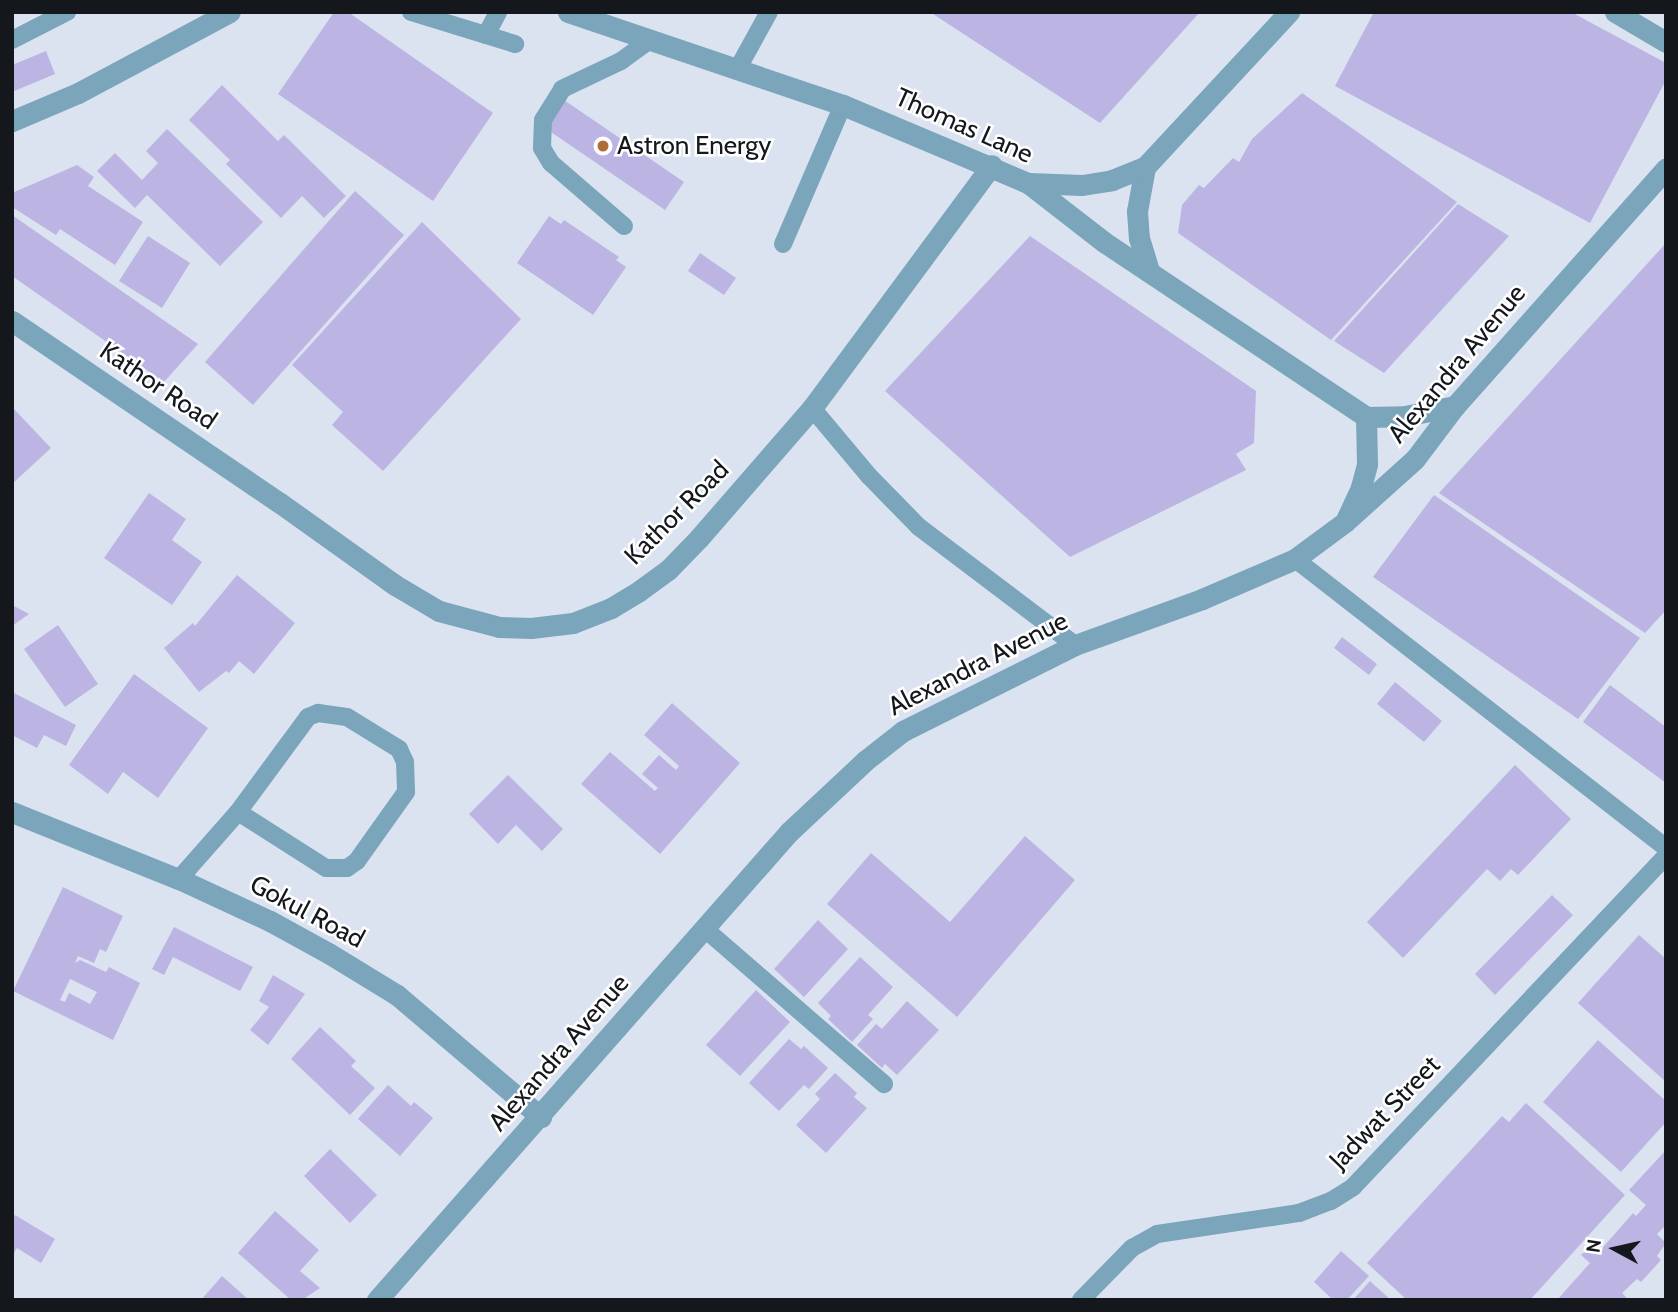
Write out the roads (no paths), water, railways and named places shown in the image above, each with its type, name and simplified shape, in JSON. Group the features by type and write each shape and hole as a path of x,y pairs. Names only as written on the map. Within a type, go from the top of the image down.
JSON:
{"street":[{"name":"Thomas Lane","path":"568,12 844,105 992,165 1028,183 1104,242 1366,417"},
{"path":"1028,183 1082,185 1112,180 1145,167 1289,12"},
{"path":"1615,12 1666,42"},
{"path":"12,121 78,93 219,16"},
{"name":"Kathor Road","path":"12,321 280,503 395,585 439,611 499,627 531,628 573,623 611,607 639,591 667,570 699,538 812,408 992,165"},
{"path":"1145,167 1137,211 1139,238 1149,271"},
{"name":"Alexandra Avenue","path":"377,1300 541,1117 789,832 866,760 903,731 1075,645 1202,599 1295,559 1345,523 1415,459 1455,406 1666,168"},
{"path":"1345,523 1361,487 1367,464 1366,417 1405,416 1455,406"},
{"name":"Gokul Road","path":"12,813 179,879 270,921 397,995 541,1117"}],"lane":[{"path":"12,40 67,12"},
{"path":"411,12 516,44"},
{"path":"486,35 498,12"},
{"path":"737,70 769,12"},
{"path":"624,226 551,163 542,148 543,120 562,89 621,61 651,40"},
{"path":"783,244 844,105"},
{"path":"812,408 869,475 919,527 1075,645"},
{"path":"1295,559 1666,848"},
{"path":"179,879 238,812 308,717 318,713 347,717 399,750 405,762 408,777 406,792 356,861 347,868 326,868 238,812"},
{"name":"Jadwat Street","path":"1081,1300 1122,1257 1157,1234 1299,1213 1331,1201 1353,1187 1666,856"},
{"path":"705,929 884,1084"}],"place":[{"name":"Astron Energy","path":"603,146"}]}
